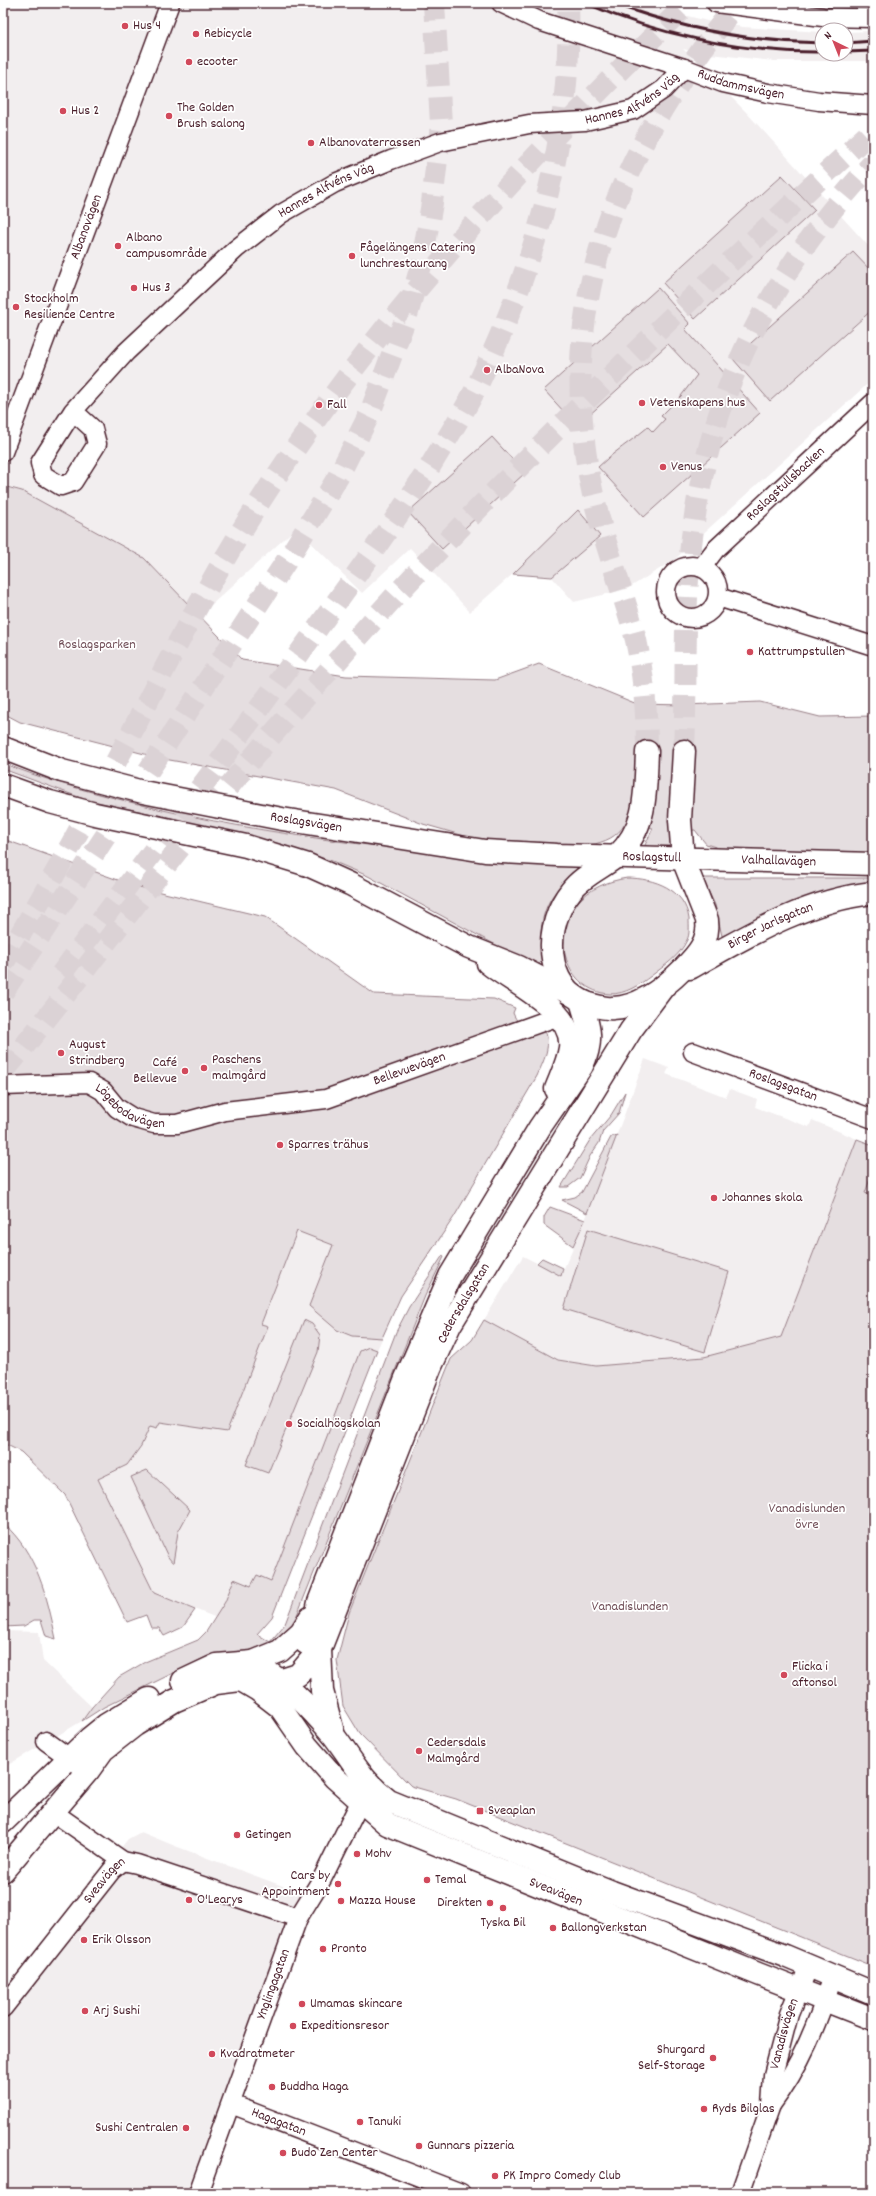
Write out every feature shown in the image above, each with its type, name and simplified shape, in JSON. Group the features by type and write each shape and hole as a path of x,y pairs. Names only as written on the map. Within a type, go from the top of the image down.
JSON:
{"main road":[{"name":"Roslagsvägen","path":"3,748 62,771 143,792 282,819 485,851 617,856"},
{"path":"683,859 680,831 684,751"},
{"path":"617,856 632,840 642,813 647,752"},
{"path":"3,785 50,802 95,814 246,846 308,865 350,884 469,947 519,967 577,998"},
{"name":"Roslagstull","path":"617,856 683,859 704,909 708,931 705,942 693,959 669,982 628,1006 612,1008 599,1007 577,998 565,986 555,967 551,942 555,919 562,902 572,889 617,856"},
{"name":"Valhallavägen","path":"683,859 873,864"},
{"name":"Birger Jarlsgatan","path":"669,982 751,934 786,918 838,898 873,893"},
{"path":"469,947 501,974 535,995 559,1016"},
{"name":"Cedersdalsgatan","path":"240,1680 280,1680 298,1675 320,1649 431,1366 450,1326 631,1030 669,982"},
{"name":"Cedersdalsgatan","path":"253,1662 280,1651 301,1632 319,1602 430,1319 450,1276 470,1240 540,1127 582,1066 586,1057 590,1034 577,998"},
{"name":"Cedersdalsgatan","path":"540,1127 554,1096 570,1047 568,1030 559,1016"},
{"name":"Cedersdalsgatan","path":"280,1680 289,1669 313,1631 319,1602"},
{"name":"Cedersdalsgatan","path":"320,1649 322,1691 338,1743"},
{"path":"3,1822 68,1758 106,1725 169,1687 216,1666 253,1662"},
{"name":"Sveavägen","path":"253,1662 280,1680 297,1695 338,1743 365,1792 387,1824 799,1990 873,2018"},
{"path":"3,1870 88,1771 103,1750 135,1726 174,1701 216,1683 240,1680"},
{"name":"Sveavägen","path":"240,1680 258,1690 280,1707 307,1746 335,1778 416,1813 612,1892 809,1966 873,1993"},
{"path":"280,1680 280,1707"}],"street":[{"name":"Albanovägen","path":"3,452 170,3"},
{"name":"Ruddammsvägen","path":"502,3 539,21 684,68 723,83 768,93 820,101 873,105"},
{"path":"716,3 823,17 873,18"},
{"name":"Hannes Alfvéns Väg","path":"73,411 126,352 236,249 281,214 335,183 440,142 529,124 585,121 633,110 664,89 684,68"},
{"name":"Roslagstullsbacken","path":"702,567 715,550 873,403"},
{"path":"691,566 702,567 713,576 716,582 718,597 710,611 695,618 679,615 668,603 666,586 675,572 691,566"},
{"path":"718,597 873,646"},
{"name":"Bellevuevägen","path":"257,1108 326,1100 559,1016"},
{"name":"Roslagsgatan","path":"692,1052 873,1119"},
{"name":"Lögebodavägen","path":"3,1086 89,1082 96,1086 117,1108 128,1115 154,1124 177,1124 225,1111 257,1108"},
{"path":"46,1742 88,1771"},
{"name":"Ynglingagatan","path":"198,2193 298,1918 322,1879 365,1792"},
{"path":"53,1812 123,1861"},
{"name":"Sveavägen","path":"3,2008 112,1870 123,1861 137,1864 298,1918"},
{"name":"Vanadisvägen","path":"740,2193 771,2105 773,2075 789,2014 809,1966"},
{"name":"Vanadisvägen","path":"771,2105 789,2082 816,2026 834,1976"},
{"name":"Hagagatan","path":"231,2104 436,2188 461,2193"}],"shaded area":[{"name":"AlbaNova","path":"3,3 638,3 707,21 743,27 814,31 814,61 774,61 700,53 683,49 746,112 873,251 873,379 674,560 627,589 574,602 533,556 470,612 410,548 362,593 296,528 199,616 144,558 22,491 3,484"},
{"name":"AlbaNova","path":"873,31 873,61 854,61 854,32"},
{"name":"Johannes skola","path":"645,1059 669,1068 666,1074 726,1097 730,1089 757,1099 755,1107 809,1127 812,1120 857,1139 781,1337 704,1357 596,1366 558,1360 484,1320 523,1256 561,1275 585,1220"},
{"name":"Socialhögskolan","path":"297,1231 442,1237 401,1296 377,1350 272,1617 257,1634 154,1593 98,1479 127,1465 141,1446 150,1426 160,1422 268,1326 261,1324"},
{"path":"3,1631 39,1632 43,1661 92,1707 82,1721 3,1768"},
{"path":"141,1832 307,1895 198,2193 3,2193 3,1995 128,1839"}],"green space":[{"path":"769,3 873,3 873,8 847,9"},
{"path":"782,175 815,210 695,319 663,283"},
{"path":"853,252 873,273 873,309 770,401 733,359"},
{"path":"658,288 690,324 685,329 760,413 644,517 598,467 648,427 653,432 665,419 661,416 681,396 697,375 668,344 577,426 544,390"},
{"path":"492,437 525,473 442,549 408,512"},
{"name":"Roslagsparken","path":"3,486 22,491 144,558 242,660 346,676 495,680 539,664 637,704 684,705 760,702 820,717 873,716 873,853 722,849 706,844 695,830 670,832 672,847 646,847 645,845 653,828 625,824 614,836 590,845 475,839 423,824 336,790 164,759 20,722 3,713"},
{"path":"578,510 600,536 552,577 513,574"},
{"path":"3,763 50,780 130,802 186,815 298,836 469,856 583,866 570,876 552,896 543,918 541,931 542,961 538,965 531,964 368,876 332,861 239,833 84,799 3,769"},
{"path":"3,839 135,886 265,917 374,994 494,999 515,1008 513,1013 522,1026 530,1029 545,1031 547,1037 548,1042 546,1054 537,1076 454,1217 401,1296 382,1338 352,1336 337,1330 309,1306 333,1245 297,1231 261,1324 268,1326 227,1432 160,1422 157,1428 150,1426 141,1446 127,1465 98,1479 154,1593 195,1610 183,1627 164,1636 159,1628 151,1628 146,1615 127,1622 65,1495 21,1452 3,1443"},
{"path":"627,878 648,880 667,887 675,893 686,909 689,919 689,935 684,946 676,956 637,986 616,994 595,991 582,983 573,972 566,959 564,930 569,916 577,903 588,893 613,881"},
{"path":"702,878 873,878 873,885 751,924 722,936 715,905"},
{"path":"625,1092 619,1113 603,1131 599,1143 590,1156 580,1178 568,1187 561,1187 590,1140 611,1115"},
{"path":"617,1135 587,1213 562,1200 575,1197 582,1192 611,1137"},
{"name":"Vanadislunden","path":"857,1139 873,1145 873,1171 865,1193 873,1196 873,1881 869,1903 873,1904 873,1966 456,1799 411,1786 360,1734 343,1706 337,1660 349,1613 451,1359 472,1340 484,1320 558,1360 596,1366 704,1357 781,1337"},
{"path":"550,1207 585,1220 573,1246 544,1225 544,1217"},
{"path":"588,1229 729,1272 705,1352 564,1309"},
{"path":"443,1255 444,1257 425,1296 291,1630 271,1648 244,1654 208,1656 104,1707 82,1721 92,1707 119,1677 145,1662 198,1640 206,1632 225,1602 234,1579 251,1586 257,1575 271,1581 360,1351 369,1347 377,1350 272,1617 257,1634 270,1642 285,1624 396,1332 409,1307"},
{"path":"542,1258 563,1268 561,1276 537,1263"},
{"path":"304,1320 312,1324 320,1335 318,1352 268,1473 246,1465"},
{"path":"147,1470 190,1510 178,1532 173,1563 168,1557 131,1477"},
{"path":"3,1523 15,1535 24,1548 39,1576 49,1607 56,1639 46,1636 41,1620 34,1620 24,1626 3,1627"}],"tunnel":[{"path":"3,992 291,554 338,477 370,413 408,312 422,262 432,203 441,124 434,3"},
{"path":"61,974 238,737 365,562 431,465 474,393 518,292 534,245 547,198 557,150 564,101 568,52 568,3"},
{"path":"3,964 38,905 214,578 242,530 289,457 340,387 393,319 448,253 565,125 688,3"},
{"path":"647,752 644,696 636,640 592,490 582,421 581,355 590,291 606,230 629,171 660,114 696,58 738,3"},
{"path":"3,1072 249,762 397,594 512,474 630,357 873,130"},
{"path":"684,751 686,617 689,563 701,483 714,432 731,383 751,335 776,290 805,246 837,204 873,163"}],"railway":[{"path":"585,3 642,24 701,40 761,49 814,52"},
{"path":"612,3 663,20 716,32 769,40 814,43"},
{"path":"854,42 873,41"},
{"path":"854,52 873,51"}],"place":[{"name":"Hus 4","path":"125,26"},
{"name":"Rebicycle","path":"196,34"},
{"name":"ecooter","path":"189,62"},
{"name":"Hus 2","path":"63,111"},
{"name":"The Golden Brush salong","path":"169,116"},
{"name":"Albanovaterrassen","path":"311,143"},
{"name":"Albano campusområde","path":"118,246"},
{"name":"Fågelängens Catering lunchrestaurang","path":"352,256"},
{"name":"Hus 3","path":"134,288"},
{"name":"Stockholm Resilience Centre","path":"16,307"},
{"name":"AlbaNova","path":"487,370"},
{"name":"Vetenskapens hus","path":"642,403"},
{"name":"Fall","path":"319,405"},
{"name":"Venus","path":"663,467"},
{"name":"Kattrumpstullen","path":"750,652"},
{"name":"August Strindberg","path":"61,1053"},
{"name":"Paschens malmgård","path":"204,1068"},
{"name":"Café Bellevue","path":"185,1071"},
{"name":"Sparres trähus","path":"280,1145"},
{"name":"Johannes skola","path":"714,1198"},
{"name":"Socialhögskolan","path":"289,1424"},
{"name":"Flicka i aftonsol","path":"784,1675"},
{"name":"Cedersdals Malmgård","path":"419,1751"},
{"name":"Sveaplan","path":"480,1811"},
{"name":"Getingen","path":"237,1835"},
{"name":"Mohv","path":"357,1854"},
{"name":"Temal","path":"427,1880"},
{"name":"Cars by Appointment","path":"338,1884"},
{"name":"O'Learys","path":"189,1900"},
{"name":"Mazza House","path":"341,1901"},
{"name":"Direkten","path":"490,1903"},
{"name":"Tyska Bil","path":"503,1908"},
{"name":"Ballongverkstan","path":"553,1928"},
{"name":"Erik Olsson","path":"84,1940"},
{"name":"Pronto","path":"323,1949"},
{"name":"Umamas skincare","path":"302,2004"},
{"name":"Arj Sushi","path":"85,2011"},
{"name":"Expeditionsresor","path":"293,2026"},
{"name":"Kvadratmeter","path":"212,2054"},
{"name":"Shurgard Self-Storage","path":"713,2058"},
{"name":"Buddha Haga","path":"272,2087"},
{"name":"Ryds Bilglas","path":"704,2109"},
{"name":"Tanuki","path":"360,2122"},
{"name":"Sushi Centralen","path":"186,2128"},
{"name":"Gunnars pizzeria","path":"419,2146"},
{"name":"Budo Zen Center","path":"283,2153"},
{"name":"PK Impro Comedy Club","path":"495,2176"}],"park label":[{"name":"Vanadislunden övre","path":"807,1518"}]}
